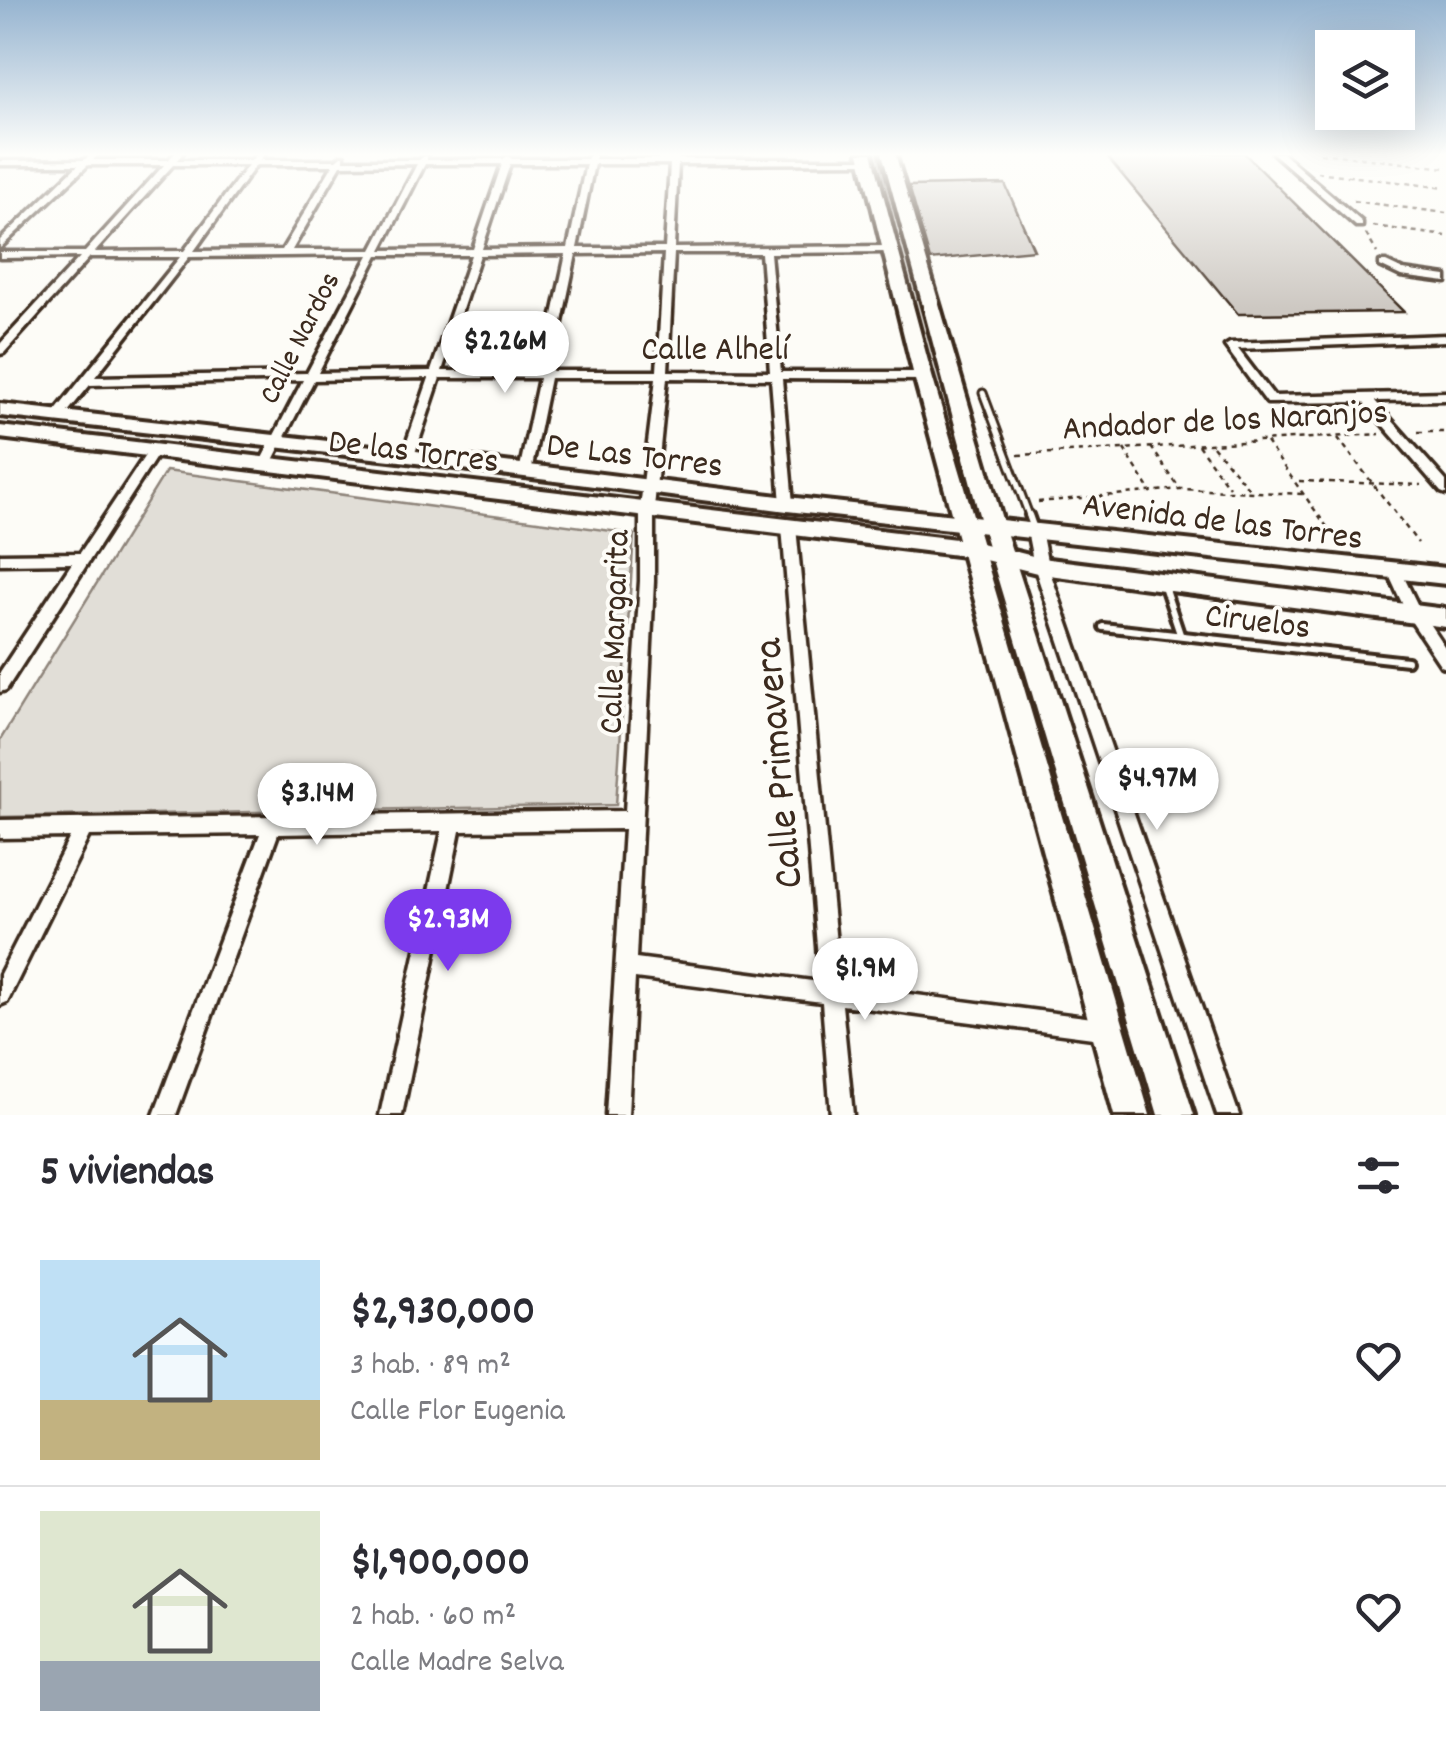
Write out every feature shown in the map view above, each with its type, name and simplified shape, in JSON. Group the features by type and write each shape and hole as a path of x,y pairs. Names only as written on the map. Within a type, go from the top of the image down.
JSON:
{"main road":[{"path":"881,205 888,249 922,376 1132,1115"},
{"path":"889,205 1004,557 1176,1115"}],"street":[{"path":"0,245 41,205"},
{"path":"0,351 133,205"},
{"path":"58,416 223,205"},
{"path":"286,252 313,205"},
{"name":"Calle Nardos","path":"279,441 399,205"},
{"path":"408,456 491,205"},
{"path":"525,472 582,205"},
{"name":"Calle Margarita","path":"617,1115 648,581 647,508 662,374 671,205"},
{"path":"1337,205 1359,224"},
{"path":"0,255 888,249"},
{"path":"765,250 787,504"},
{"path":"1383,264 1400,273 1446,280"},
{"path":"1446,338 1231,344 1270,400 1446,396"},
{"name":"Calle Alhelí","path":"88,381 434,374 922,376"},
{"path":"1366,398 1444,487"},
{"name":"De Las Torres","path":"0,410 964,523"},
{"name":"De las Torres","path":"0,432 647,508 973,549 1004,557"},
{"name":"De las Torres","path":"265,464 279,441"},
{"path":"0,685 154,451"},
{"name":"Avenida de las Torres","path":"964,523 1446,576"},
{"name":"Calle Primavera","path":"789,527 842,1115"},
{"path":"1034,530 1041,566 1228,1115"},
{"name":"Avenida de las Torres","path":"1004,557 1041,566 1446,618"},
{"path":"0,558 84,558"},
{"path":"1394,571 1414,614 1446,661"},
{"path":"0,830 634,820"},
{"path":"392,1115 454,823"},
{"path":"165,1115 272,825"},
{"path":"0,995 84,828"},
{"path":"628,968 1110,1030"}],"lane":[{"path":"983,393 1034,530"},
{"path":"1162,580 1180,634"},
{"name":"Ciruelos","path":"1103,627 1407,662"}],"path":[{"path":"1387,205 1446,213"},
{"path":"1359,224 1446,236"},
{"path":"1359,224 1383,264"},
{"name":"Andador de los Naranjos","path":"1006,456 1446,432"},
{"path":"1337,436 1418,542"},
{"path":"1266,442 1355,567"},
{"path":"1198,445 1230,488"},
{"path":"1213,445 1251,491"},
{"path":"1150,446 1180,489"},
{"path":"1124,448 1152,493"},
{"path":"1296,481 1444,487"},
{"path":"1026,503 1180,489 1305,494"}],"shaded area":[{"path":"890,205 893,205 984,515 971,512 914,310"},
{"path":"166,471 634,534 616,805 0,817 0,740"}],"building":[{"path":"914,205 1014,205 1034,250 930,260"},
{"path":"1147,205 1296,205 1404,312 1238,314"}]}
